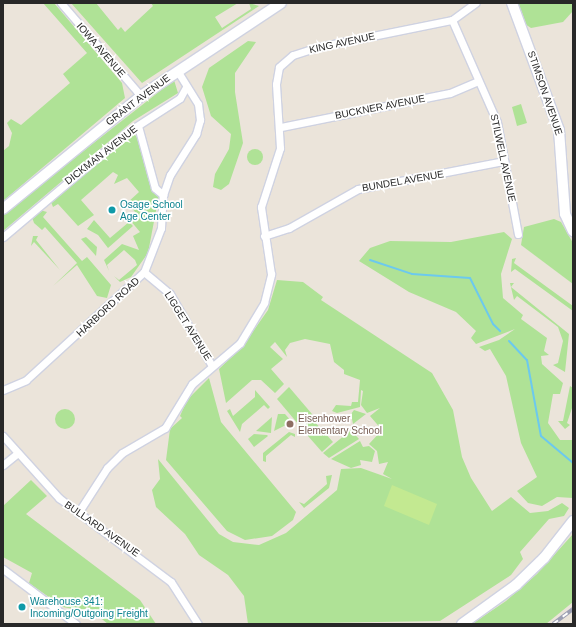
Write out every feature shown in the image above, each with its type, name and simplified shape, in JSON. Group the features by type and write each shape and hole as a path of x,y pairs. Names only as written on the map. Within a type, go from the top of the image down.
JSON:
{"street":[{"name":"IOWA AVENUE","path":"61,3 141,96"},
{"name":"GRANT AVENUE","path":"3,209 141,96 282,3"},
{"name":"KING AVENUE","path":"78,513 107,468 122,453 165,428 192,384 240,343 264,303 271,274 264,236 261,207 277,162 281,127 276,84 285,60 332,43 452,20 475,3"},
{"name":"STIMSON AVENUE","path":"512,3 560,130 565,214 573,231"},
{"name":"STILWELL AVENUE","path":"452,20 478,81 494,110 518,234"},
{"path":"138,126 155,188 163,195 200,120 198,104 177,71"},
{"name":"BUCKNER AVENUE","path":"281,127 450,93 478,81"},
{"name":"DICKMAN AVENUE","path":"3,237 138,126 180,98 186,87"},
{"name":"BUNDEL AVENUE","path":"264,236 289,228 358,189 504,161"},
{"name":"HARBORD ROAD","path":"3,390 26,380 144,272 161,228 163,195"},
{"name":"LIGGET AVENUE","path":"144,272 170,294 212,366"},
{"name":"BULLARD AVENUE","path":"3,436 59,498 171,582 198,624"},
{"path":"3,465 18,453"},
{"path":"462,624 516,585 544,558 573,521"},
{"path":"3,569 76,624"}],"green space":[{"path":"43,3 54,3 122,83 125,98 3,201 3,151 9,146 12,133 7,123 11,119 21,125 70,83 63,74 87,53"},
{"path":"71,3 96,3 118,30 121,27 125,32 153,6 151,3 238,3 215,17 222,28 251,9 249,3 259,6 142,83"},
{"path":"516,3 573,3 573,11 563,22 531,28 525,24"},
{"path":"248,41 256,42 235,73 235,92 243,143 229,184 221,190 213,187 215,174 229,149 231,134 211,116 202,87 209,68"},
{"path":"174,80 178,93 133,121 3,231 3,214"},
{"path":"521,104 527,123 517,126 512,107"},
{"path":"130,135 135,135 141,142 152,189 159,195 148,253 131,277 120,282 114,276 119,280 137,265 135,260 124,250 107,265 109,271 104,260 122,244 139,250 133,236 140,232 130,220 137,214 127,203 139,192 127,178 114,184 118,175 113,172 81,200 94,215 78,226 58,204 53,207 51,202"},
{"path":"255,149 261,151 263,157 261,163 255,165 249,163 247,157 249,151"},
{"path":"40,210 47,212 43,217 82,261 87,257 111,285 107,298 97,296 77,265 53,286 77,263 45,227 42,230 34,223 32,217"},
{"path":"554,219 561,222 573,243 573,284 521,245 524,227"},
{"path":"94,220 110,238 129,222 133,226 108,248 98,235 87,229"},
{"path":"504,232 512,239 501,274 503,298 523,315 521,319 547,338 544,351 549,355 541,356 542,364 563,383 560,394 553,394 548,423 560,440 573,440 573,498 557,497 542,506 528,503 517,491 537,477 521,443 506,376 490,349 485,351 479,347 499,340 515,329 476,344 471,338 476,331 456,312 409,292 359,261 370,248 390,241 451,242"},
{"path":"33,236 38,236 36,240 60,270 34,242 31,246"},
{"path":"86,237 97,247 96,256 81,239"},
{"path":"516,258 514,263 573,306 573,311 515,269 511,272 512,259"},
{"path":"277,280 303,282 323,297 321,300 432,373 453,410 462,457 471,478 492,511 511,497 530,513 548,511 562,503 569,508 564,516 549,519 520,552 523,559 511,575 440,621 248,624 244,596 228,575 199,555 185,534 156,507 152,490 160,479 158,459 219,534 233,542 259,545 286,533 337,490 341,469 361,468 392,479 383,474 388,462 379,464 377,451 369,444 382,430 370,416 380,408 367,413 361,405 363,391 361,390 360,407 337,413 332,411 336,405 351,406 352,402 358,402 360,380 344,374 344,370 334,362 330,344 305,339 290,343 285,350 287,357 275,342 270,347 283,359 271,369 284,384 275,393 261,380 252,380 226,403 219,369 242,347 268,310"},
{"path":"510,283 514,283 511,287 569,334 565,372 553,365 558,363 563,341 558,327 517,296 514,300"},
{"path":"209,378 221,422 296,512 293,520 272,536 245,540 227,531 166,460 170,429 182,418 180,416 187,400"},
{"path":"570,386 573,388 573,405 567,423 570,425 565,429 558,421 563,421"},
{"path":"289,387 312,414 299,425 277,399"},
{"path":"255,390 270,407 268,409 264,405 242,424 240,432 227,411 230,409 233,416 255,397"},
{"path":"65,409 72,412 75,419 72,426 65,429 58,426 55,419 58,412"},
{"path":"354,410 366,414 353,424 351,414"},
{"path":"278,414 285,414 292,422 274,431"},
{"path":"313,416 313,420 333,442 322,452 301,428"},
{"path":"272,417 271,433 256,431"},
{"path":"351,430 359,439 329,458 323,453"},
{"path":"289,432 295,434 295,437 291,435 266,456 266,462 263,461 263,453"},
{"path":"254,434 268,436 254,447 248,439"},
{"path":"360,441 363,447 369,446 375,451 372,462 360,460 361,465 351,468 331,459"},
{"path":"332,475 329,488 304,508 299,502 304,504 327,484 326,476"},
{"path":"31,480 47,496 26,514 140,600 156,624 108,624 87,607 83,611 63,607 29,583 32,573 3,557 3,506"},
{"path":"392,485 437,504 429,525 384,506"},
{"path":"573,534 573,602 546,624 472,624 506,601 537,574"}],"waterway":[{"path":"370,260 412,274 470,278 493,324 500,331"},
{"path":"509,341 527,360 541,436 573,463"}],"railway":[{"path":"553,624 573,609"}],"place":[{"name":"Osage School Age Center","path":"112,210"},
{"name":"Eisenhower Elementary School","path":"290,424"},
{"name":"Warehouse 341: Incoming/Outgoing Freight","path":"22,607"}]}
